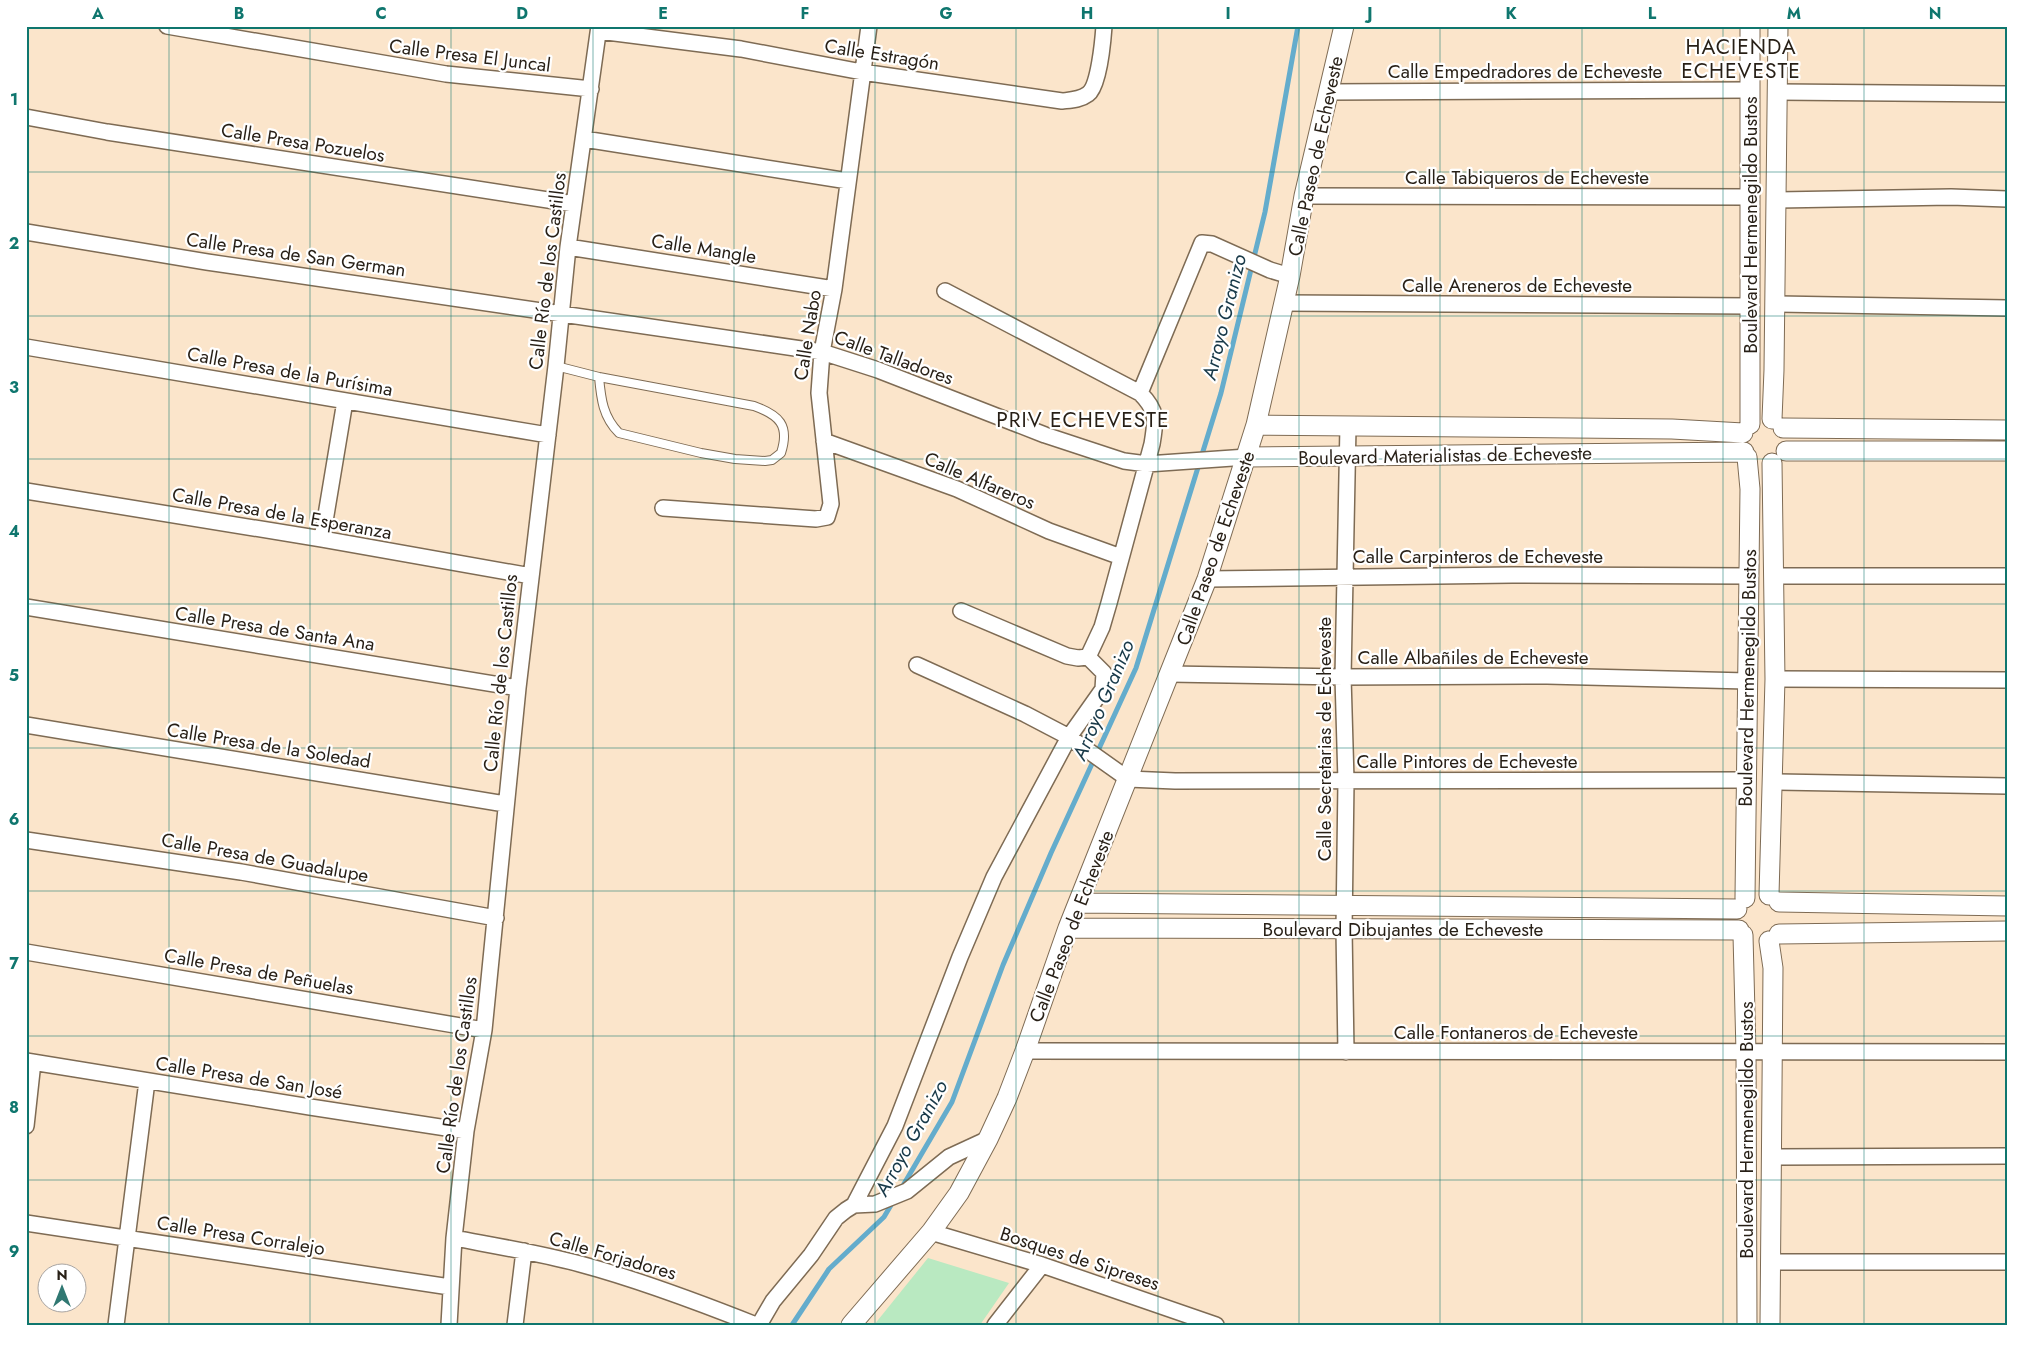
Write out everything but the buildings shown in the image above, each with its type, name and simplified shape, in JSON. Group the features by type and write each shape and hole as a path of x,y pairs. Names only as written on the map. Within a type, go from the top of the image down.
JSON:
{"street":[{"name":"Calle Presa El Juncal","path":"167,26 446,74 591,90"},
{"name":"Calle Nabo","path":"663,508 816,519 826,517 831,504 819,392 822,352 834,289 869,26"},
{"name":"Calle Estragón","path":"599,29 741,50 862,72 1037,99 1062,101 1080,99 1090,93 1098,73 1104,26"},
{"name":"Calle Paseo de Echeveste","path":"851,1325 931,1232 959,1194 988,1139 1007,1098 1068,928 1207,579 1256,425 1290,276 1304,196 1344,26"},
{"name":"Boulevard Hermenegildo Bustos","path":"1746,428 1750,306 1750,26"},
{"name":"Boulevard Hermenegildo Bustos","path":"1778,26 1774,304 1774,370 1778,424"},
{"name":"Calle Río de los Castillos","path":"450,1325 450,1287 454,1238 466,1131 484,1030 496,918 505,804 556,366 560,314 599,29"},
{"name":"Calle Empedradores de Echeveste","path":"1329,92 1750,90"},
{"path":"1778,92 2007,94"},
{"name":"Calle Presa Pozuelos","path":"26,117 107,132 574,204"},
{"path":"584,139 848,181"},
{"name":"Calle Tabiqueros de Echeveste","path":"1304,196 1750,197"},
{"path":"1776,200 1951,197 2007,199"},
{"name":"Calle Presa de San German","path":"26,232 207,262 560,314"},
{"path":"1140,393 1201,245 1207,243 1290,276"},
{"name":"Calle Mangle","path":"568,247 834,289"},
{"path":"945,291 1140,393 1154,410 1152,464 1121,557 1104,619 1088,657"},
{"name":"Calle Areneros de Echeveste","path":"1284,303 1750,306"},
{"path":"1774,304 2007,308"},
{"name":"Calle Talladores","path":"560,314 822,352 878,370 1107,457 1136,464 1152,464"},
{"name":"Calle Presa de la Purísima","path":"26,347 548,435"},
{"path":"322,539 345,401"},
{"path":"2007,430 1778,424 1760,419 1746,428 1742,439 1745,454 1759,464 1779,457 2007,451"},
{"path":"1778,424 1788,439 1779,457"},
{"name":"Boulevard Materialistas de Echeveste","path":"1256,425 1746,428"},
{"name":"Calle Secretarias de Echeveste","path":"1346,1052 1344,905 1346,781 1343,677 1348,426"},
{"name":"Calle Alfareros","path":"824,441 957,489 1048,531 1121,557"},
{"name":"Boulevard Hermenegildo Bustos","path":"1741,904 1746,780 1750,489 1745,454"},
{"name":"Boulevard Materialistas de Echeveste","path":"1152,464 1247,458 1347,455 1745,454"},
{"name":"Boulevard Hermenegildo Bustos","path":"1774,899 1774,576 1779,457"},
{"name":"Calle Presa de la Esperanza","path":"26,491 322,539 531,576"},
{"name":"Calle Carpinteros de Echeveste","path":"1207,579 1344,576 1748,576"},
{"path":"1774,576 2007,576"},
{"name":"Calle Presa de Santa Ana","path":"26,607 518,688"},
{"path":"961,611 1067,656 1088,657"},
{"path":"758,1325 773,1301 811,1255 836,1218 854,1205 895,1126 960,957 994,877 1076,741 1103,689 1104,673 1088,657"},
{"path":"917,665 1025,714 1076,741 1128,779"},
{"name":"Calle Albañiles de Echeveste","path":"1170,674 1343,677 1547,676 1747,681"},
{"path":"1775,680 2007,680"},
{"name":"Calle Presa de la Soledad","path":"26,725 505,804"},
{"name":"Calle Pintores de Echeveste","path":"1128,779 1175,781 1746,780"},
{"path":"1773,782 2007,786"},
{"name":"Calle Presa de Guadalupe","path":"26,840 241,872 496,918"},
{"path":"2007,906 1774,899 1761,894 1741,904 1736,924 1741,933 1755,942 1774,937 2007,931"},
{"path":"1774,899 1784,914 1784,922 1774,937"},
{"name":"Boulevard Dibujantes de Echeveste","path":"1078,903 1344,905 1741,904"},
{"name":"Boulevard Dibujantes de Echeveste","path":"1068,928 1741,933"},
{"name":"Boulevard Hermenegildo Bustos","path":"1741,933 1746,1052 1747,1325"},
{"name":"Boulevard Hermenegildo Bustos","path":"1770,1325 1774,937"},
{"name":"Calle Presa de Peñuelas","path":"26,952 484,1030"},
{"name":"Calle Fontaneros de Echeveste","path":"1025,1050 2007,1052"},
{"path":"26,1126 30,1061"},
{"name":"Calle Presa de San José","path":"30,1061 466,1131"},
{"path":"116,1325 147,1081"},
{"path":"854,1205 876,1204 907,1191 949,1157 988,1139"},
{"path":"1771,1157 2007,1156"},
{"name":"Calle Presa Corralejo","path":"26,1223 450,1287"},
{"name":"Bosques de Sipreses","path":"931,1232 1042,1265 1216,1325"},
{"name":"Calle Forjadores","path":"454,1238 579,1263 633,1279 758,1325"},
{"path":"515,1325 524,1251"},
{"path":"1770,1262 2007,1262"},
{"path":"995,1325 1042,1265"}],"lane":[{"path":"556,366 599,377 754,406 768,411 776,416 783,429 785,438 782,453 772,460 765,461 735,459 701,453 619,433 605,414 599,377"}],"green space":[{"path":"928,1258 1009,1283 980,1325 874,1325"}],"waterway":[{"name":"Arroyo Granizo","path":"901,1189 952,1102 1003,965 1051,853 1136,668 1221,393 1265,212 1298,26"},
{"name":"Arroyo Granizo","path":"792,1325 829,1269 884,1217 894,1200"}],"district":[{"name":"HACIENDA ECHEVESTE","path":"1741,59"},
{"name":"PRIV ECHEVESTE","path":"1083,420"}]}
